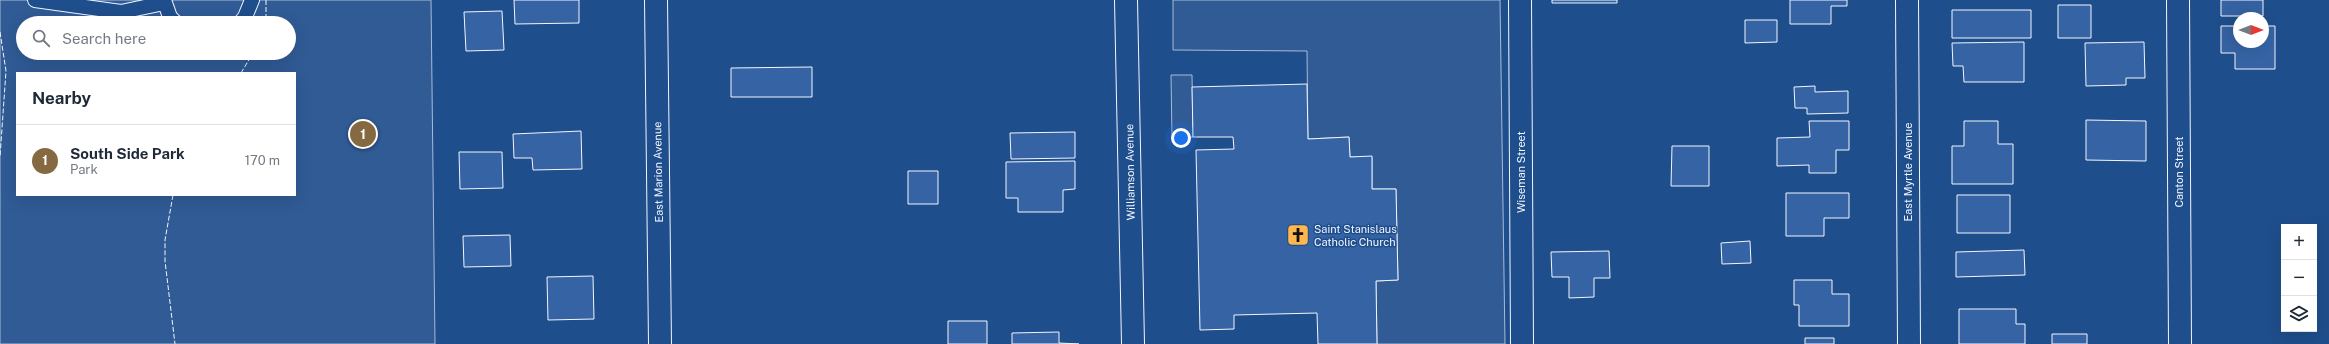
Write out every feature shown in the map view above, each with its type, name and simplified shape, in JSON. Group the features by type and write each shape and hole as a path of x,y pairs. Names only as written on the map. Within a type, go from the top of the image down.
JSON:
{"street":[{"name":"East Marion Avenue","path":"656,0 660,344"},
{"name":"Williamson Avenue","path":"1126,0 1133,344"},
{"name":"Wiseman Street","path":"1520,0 1522,344"},
{"name":"East Myrtle Avenue","path":"1907,0 1909,344"},
{"name":"Canton Street","path":"2178,0 2180,344"}],"lane":[{"path":"35,0 121,12 164,1 170,16"},
{"path":"246,16 252,0"}],"shaded area":[{"path":"0,0 431,0 435,344 0,344"},
{"path":"1173,0 1500,0 1505,344 1377,344 1376,281 1398,280 1396,189 1372,189 1372,157 1350,157 1349,137 1308,139 1307,51 1173,50"},
{"path":"1171,75 1192,75 1193,137 1172,138"}],"building":[{"path":"514,0 579,0 579,23 515,24"},
{"path":"1552,0 1617,0 1617,3 1552,3"},
{"path":"1790,0 1847,0 1847,6 1831,6 1831,24 1790,24"},
{"path":"2221,0 2263,0 2263,12 2233,12 2233,16 2221,16"},
{"path":"2058,5 2091,5 2091,38 2058,38"},
{"path":"1952,10 2031,10 2031,38 1952,38"},
{"path":"502,11 504,50 466,51 464,12"},
{"path":"1745,20 1777,20 1777,42 1745,43"},
{"path":"2221,26 2233,26 2233,48 2269,48 2269,26 2275,26 2275,69 2235,69 2235,53 2221,53"},
{"path":"2024,42 2024,82 1964,82 1963,66 1953,66 1952,43"},
{"path":"2144,42 2145,78 2126,78 2126,85 2086,86 2085,43"},
{"path":"812,67 812,97 731,97 731,68"},
{"name":"Saint Stanislaus Catholic Church","path":"1307,84 1308,139 1349,137 1350,157 1372,156 1372,189 1396,189 1398,280 1376,281 1377,344 1318,344 1317,313 1234,315 1234,329 1200,330 1196,150 1234,149 1233,137 1193,137 1192,87"},
{"path":"1815,86 1815,92 1848,91 1848,113 1807,114 1807,108 1795,108 1794,87"},
{"path":"2086,120 2146,121 2146,161 2086,160"},
{"path":"1809,121 1849,121 1849,150 1836,150 1836,173 1809,173 1809,165 1777,166 1777,138 1810,137"},
{"path":"1964,121 1998,121 1998,144 2013,144 2013,184 1952,184 1952,146 1964,146"},
{"path":"581,131 582,169 533,170 532,158 514,158 513,134"},
{"path":"1075,132 1075,158 1011,159 1010,133"},
{"path":"1672,146 1709,146 1709,186 1671,186"},
{"path":"459,152 502,152 503,188 460,189"},
{"path":"1075,161 1075,189 1063,190 1063,212 1018,212 1018,198 1006,198 1006,162"},
{"path":"908,171 938,171 938,204 908,204"},
{"path":"1786,193 1849,193 1849,218 1824,218 1824,236 1786,236"},
{"path":"1957,195 2010,195 2010,233 1957,233"},
{"path":"510,235 511,266 464,267 463,236"},
{"path":"1750,241 1751,263 1722,264 1721,243"},
{"path":"2024,250 2025,275 1956,277 1956,252"},
{"path":"1609,251 1610,278 1594,278 1594,297 1569,298 1569,277 1552,277 1551,252"},
{"path":"593,276 594,319 548,320 547,277"},
{"path":"1794,280 1832,280 1832,294 1849,294 1849,326 1799,326 1799,305 1794,305"},
{"path":"1959,309 2016,309 2016,324 2025,324 2025,344 1959,344"},
{"path":"948,321 987,321 987,344 948,344"},
{"path":"1059,332 1059,343 1079,344 1012,344 1012,333"},
{"path":"2052,334 2087,334 2087,344 2052,344"},
{"path":"1805,338 1834,338 1834,344 1805,344"}],"fence":[{"path":"266,0 266,16"},
{"path":"0,32 6,71 0,157"},
{"path":"242,72 249,60"},
{"path":"173,196 165,240 165,261 175,344"}],"place":[{"name":"South Side Park","path":"363,134"},
{"name":"Saint Stanislaus Catholic Church","path":"1298,235"}]}
